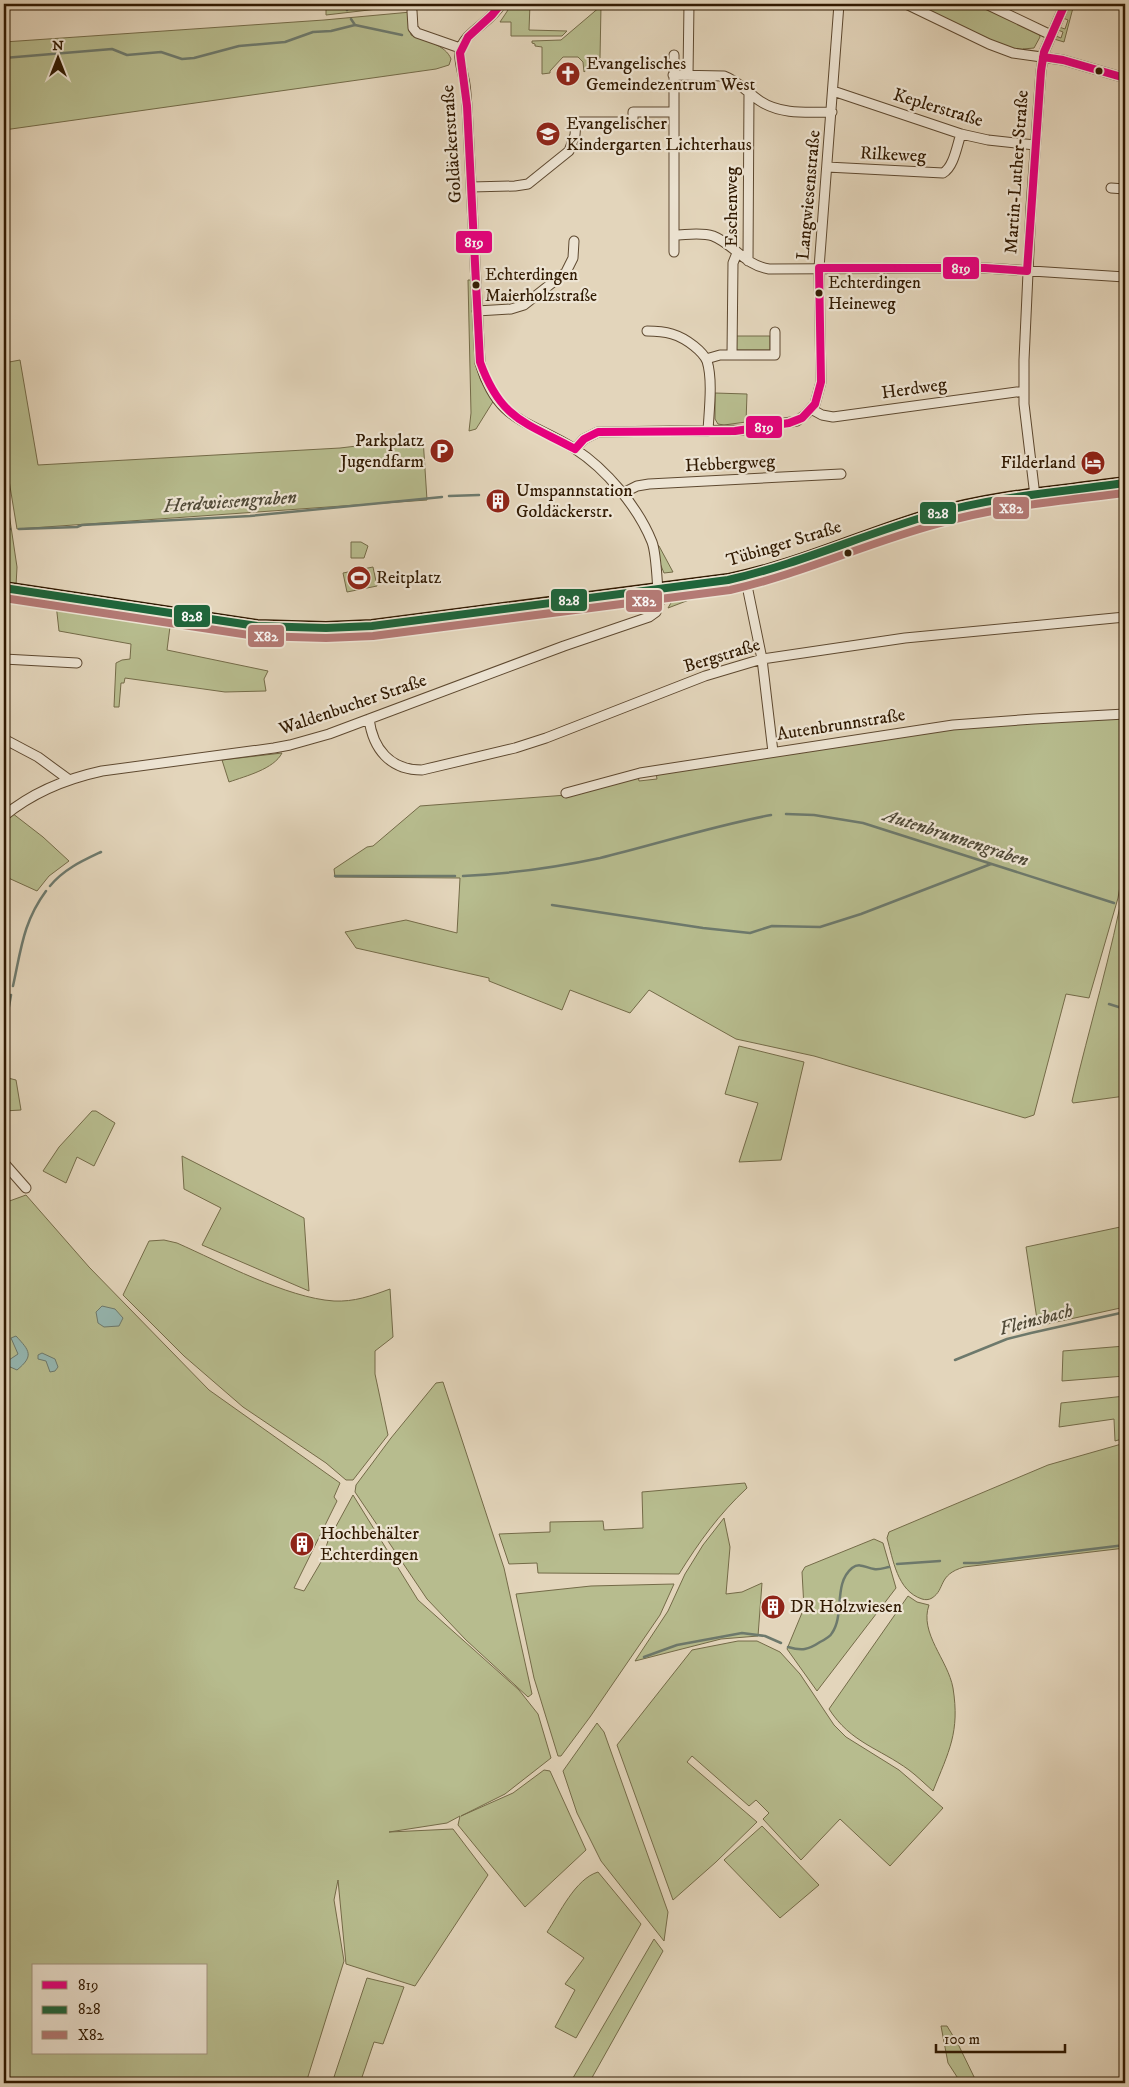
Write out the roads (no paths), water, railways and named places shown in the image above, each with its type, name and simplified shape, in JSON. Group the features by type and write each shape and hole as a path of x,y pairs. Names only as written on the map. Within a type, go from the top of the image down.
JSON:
{"main road":[{"name":"Tübinger Straße","path":"4,588 257,626 326,628 389,624 744,576 781,566 936,513 984,503 1125,484"}],"street":[{"path":"412,11 413,28 418,33 460,48 464,40 495,12 501,4"},
{"path":"688,75 689,4"},
{"name":"Langwiesenstraße","path":"811,409 818,397 821,382 819,268 839,4"},
{"path":"906,4 989,44 1013,53 1063,60 1125,78"},
{"path":"986,4 1051,35"},
{"name":"Martin-Luther-Straße","path":"1035,496 1024,391 1027,271 1043,57 1064,4"},
{"name":"Goldäckerstraße","path":"460,48 459,58 466,96 480,362 486,380 498,402 518,420 576,449 623,493 652,543 657,589"},
{"path":"674,55 674,252"},
{"path":"674,75 724,76 731,79 761,102 776,109 790,112 832,112"},
{"name":"Keplerstraße","path":"833,91 961,134 988,140 1035,144"},
{"name":"Eschenweg","path":"748,262 749,92"},
{"path":"471,187 528,184 569,151 575,135 576,122 633,122 633,112 674,112"},
{"name":"Rilkeweg","path":"828,167 943,173 948,171 951,165 961,134"},
{"path":"1110,188 1125,189"},
{"path":"674,235 704,234 714,236 748,262 758,267 769,269 975,268 1125,277"},
{"path":"477,311 511,309 524,304 566,272 573,258 574,241"},
{"path":"732,354 733,263 737,253"},
{"path":"647,331 664,331 678,335 703,353 709,373 708,431"},
{"path":"706,359 720,354 775,354 775,332"},
{"name":"Herdweg","path":"811,409 822,415 833,417 1024,391"},
{"path":"576,449 584,439 598,432 744,430 789,423 802,418 811,409"},
{"name":"Hebbergweg","path":"623,493 637,486 649,484 841,474"},
{"path":"744,576 762,659 774,752"},
{"name":"Waldenbucher Straße","path":"4,816 32,796 68,779 102,771 290,745 369,719 564,646 649,617 658,607 657,589"},
{"name":"Bergstraße","path":"369,719 372,735 390,760 400,768 422,770 538,740 705,676 762,659 905,638 1125,617"},
{"path":"4,659 77,663"},
{"name":"Autenbrunnstraße","path":"566,793 640,773 953,725 1125,714"},
{"path":"4,740 38,757 68,779"},
{"path":"4,1163 26,1188"}],"water":[{"path":"102,1306 115,1309 123,1318 119,1326 104,1327 98,1323 96,1312"},
{"path":"16,1336 28,1353 26,1361 17,1370 8,1366 9,1360 18,1354 11,1338"},
{"path":"42,1353 55,1359 58,1367 55,1371 50,1372 46,1361 38,1359 38,1355"}],"waterway":[{"path":"345,4 347,10"},
{"path":"351,19 355,25 402,35"},
{"path":"4,58 112,49 127,55 161,52 182,59 194,58 239,46 285,42 313,32 331,31 355,25"},
{"name":"Herdwiesengraben","path":"449,496 479,495"},
{"name":"Herdwiesengraben","path":"19,529 250,516 442,497"},
{"name":"Herdwiesengraben","path":"4,530 10,529"},
{"name":"Autenbrunnengraben","path":"786,814 814,815 863,823 1114,903"},
{"name":"Autenbrunnengraben","path":"463,876 514,872 600,858 728,824 771,815"},
{"path":"50,886 67,870 101,852"},
{"path":"552,905 703,928 750,933 772,926 820,927 861,914 991,864"},
{"name":"Autenbrunnengraben","path":"335,876 455,876"},
{"path":"13,986 28,925 32,914 46,891"},
{"path":"5,1029 11,995"},
{"path":"1109,1004 1125,1009"},
{"name":"Fleinsbach","path":"955,1360 1007,1339 1125,1312"},
{"path":"964,1563 978,1563 1125,1545"},
{"path":"897,1564 940,1561"},
{"path":"788,1647 797,1649 812,1647 831,1634 838,1617 843,1582 852,1568 858,1565 876,1569 889,1567"},
{"path":"644,1657 677,1645 742,1633 765,1636 781,1643"}],"place":[{"name":"Evangelisches Gemeindezentrum West","path":"568,74"},
{"name":"Evangelischer Kindergarten Lichterhaus","path":"548,134"},
{"name":"Echterdingen Maierholzstraße","path":"476,285"},
{"name":"Echterdingen Heineweg","path":"819,293"},
{"name":"Parkplatz Jugendfarm","path":"442,451"},
{"name":"Filderland","path":"1093,463"},
{"name":"Umspannstation Goldäckerstr.","path":"498,501"},
{"name":"Reitplatz","path":"359,578"},
{"name":"Hochbehälter Echterdingen","path":"302,1544"},
{"name":"DR Holzwiesen","path":"773,1607"}]}
